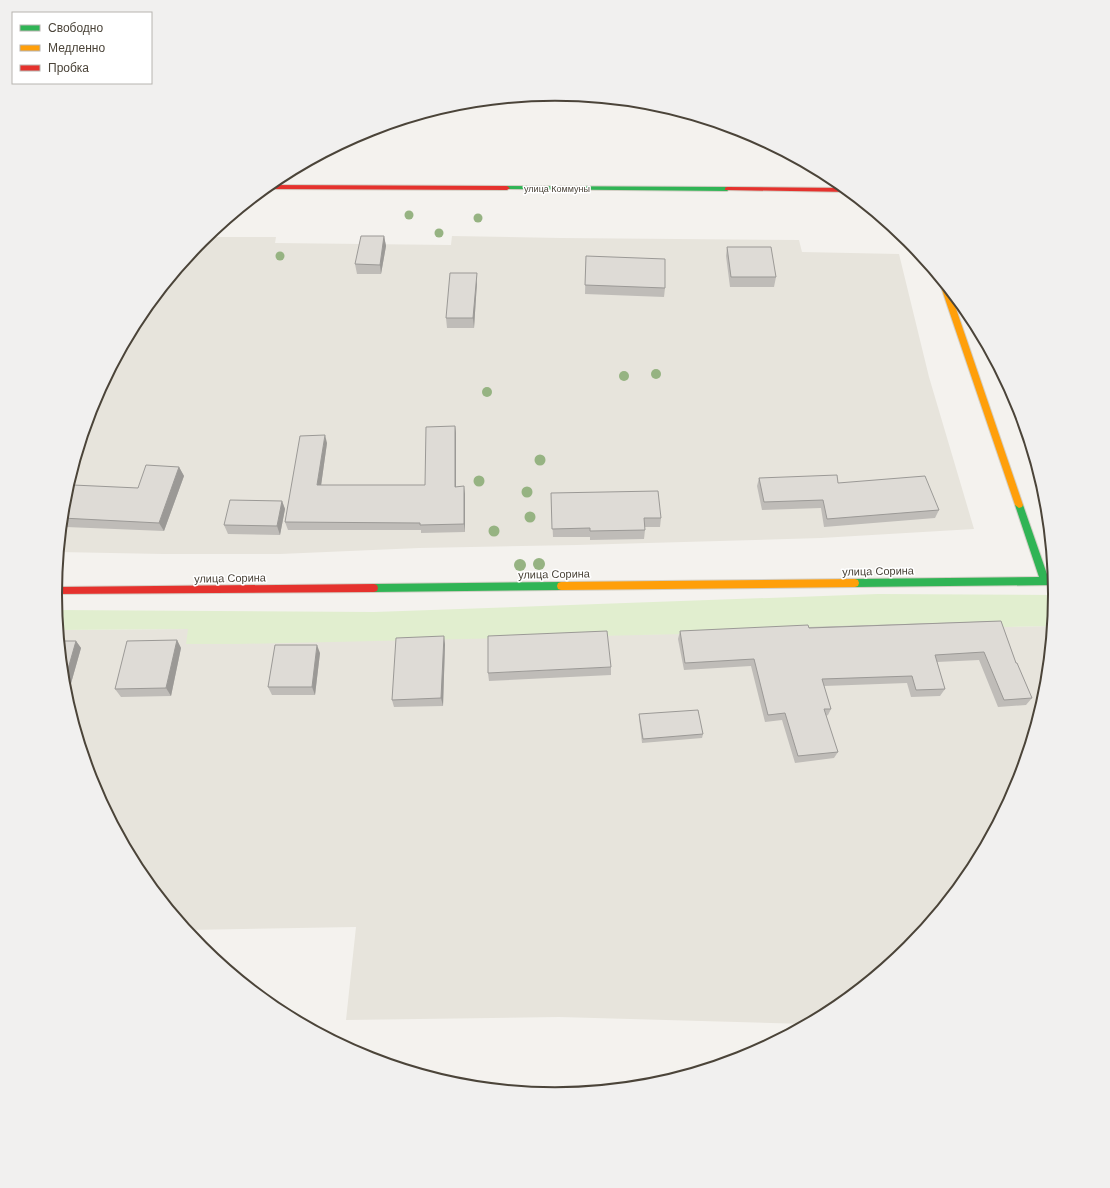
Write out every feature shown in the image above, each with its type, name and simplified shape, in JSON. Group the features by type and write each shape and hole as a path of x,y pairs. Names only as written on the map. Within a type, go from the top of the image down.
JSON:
{"street":[{"name":"улица Коммуны","path":"277,187 837,190"},
{"path":"949,298 1047,577"},
{"name":"улица Сорина","path":"62,592 1048,581"}],"shaded area":[{"path":"452,236 799,240 802,252 899,254 929,377 974,529 821,538 419,548 280,554 64,552 71,498 79,466 88,436 113,376 128,347 164,294 184,269 215,237 276,237 275,243 451,245"},
{"path":"1047,626 1039,690 1022,752 997,812 982,841 965,868 926,919 904,943 855,985 829,1004 796,1024 559,1017 346,1020 356,927 194,930 164,894 145,868 113,812 100,783 88,752 71,690 63,630 189,629 187,644"}],"green space":[{"path":"878,594 1048,595 1047,626 238,644 186,644 188,629 63,630 63,610 374,612"}],"building":[{"path":"361,236 384,236 380,265 355,264"},
{"path":"727,247 771,247 776,277 731,277"},
{"path":"586,256 665,259 665,288 585,285"},
{"path":"450,273 477,273 473,318 446,318"},
{"path":"455,426 455,487 464,486 464,524 420,525 420,523 285,522 300,436 325,435 317,485 425,485 426,427"},
{"path":"146,465 179,467 159,523 68,518 74,485 138,488"},
{"path":"837,475 838,483 925,476 939,510 827,519 823,500 764,502 759,478"},
{"path":"658,491 661,518 644,518 645,530 590,531 590,528 552,529 551,493"},
{"path":"230,500 282,501 277,526 224,525"},
{"path":"1001,621 1016,663 1032,698 1004,700 984,652 935,655 945,689 916,690 912,676 822,679 831,709 824,709 838,752 798,756 785,713 768,715 754,659 685,663 680,631 808,625 809,628"},
{"path":"607,631 611,667 488,673 488,636"},
{"path":"444,636 441,698 392,700 396,638"},
{"path":"177,640 166,688 115,689 127,641"},
{"path":"64,641 76,641 68,670"},
{"path":"275,645 317,645 312,687 268,687"},
{"path":"698,710 703,734 643,739 639,714"}],"traffic: fast":[{"path":"507,188 727,189"},
{"path":"1019,505 1045,581"},
{"path":"855,583 1048,581"},
{"path":"374,588 561,586"}],"traffic: slow":[{"path":"949,298 1019,505"},
{"path":"561,586 855,583"}],"traffic: jam":[{"path":"277,187 507,188"},
{"path":"727,189 837,190"},
{"path":"62,591 374,588"}]}
